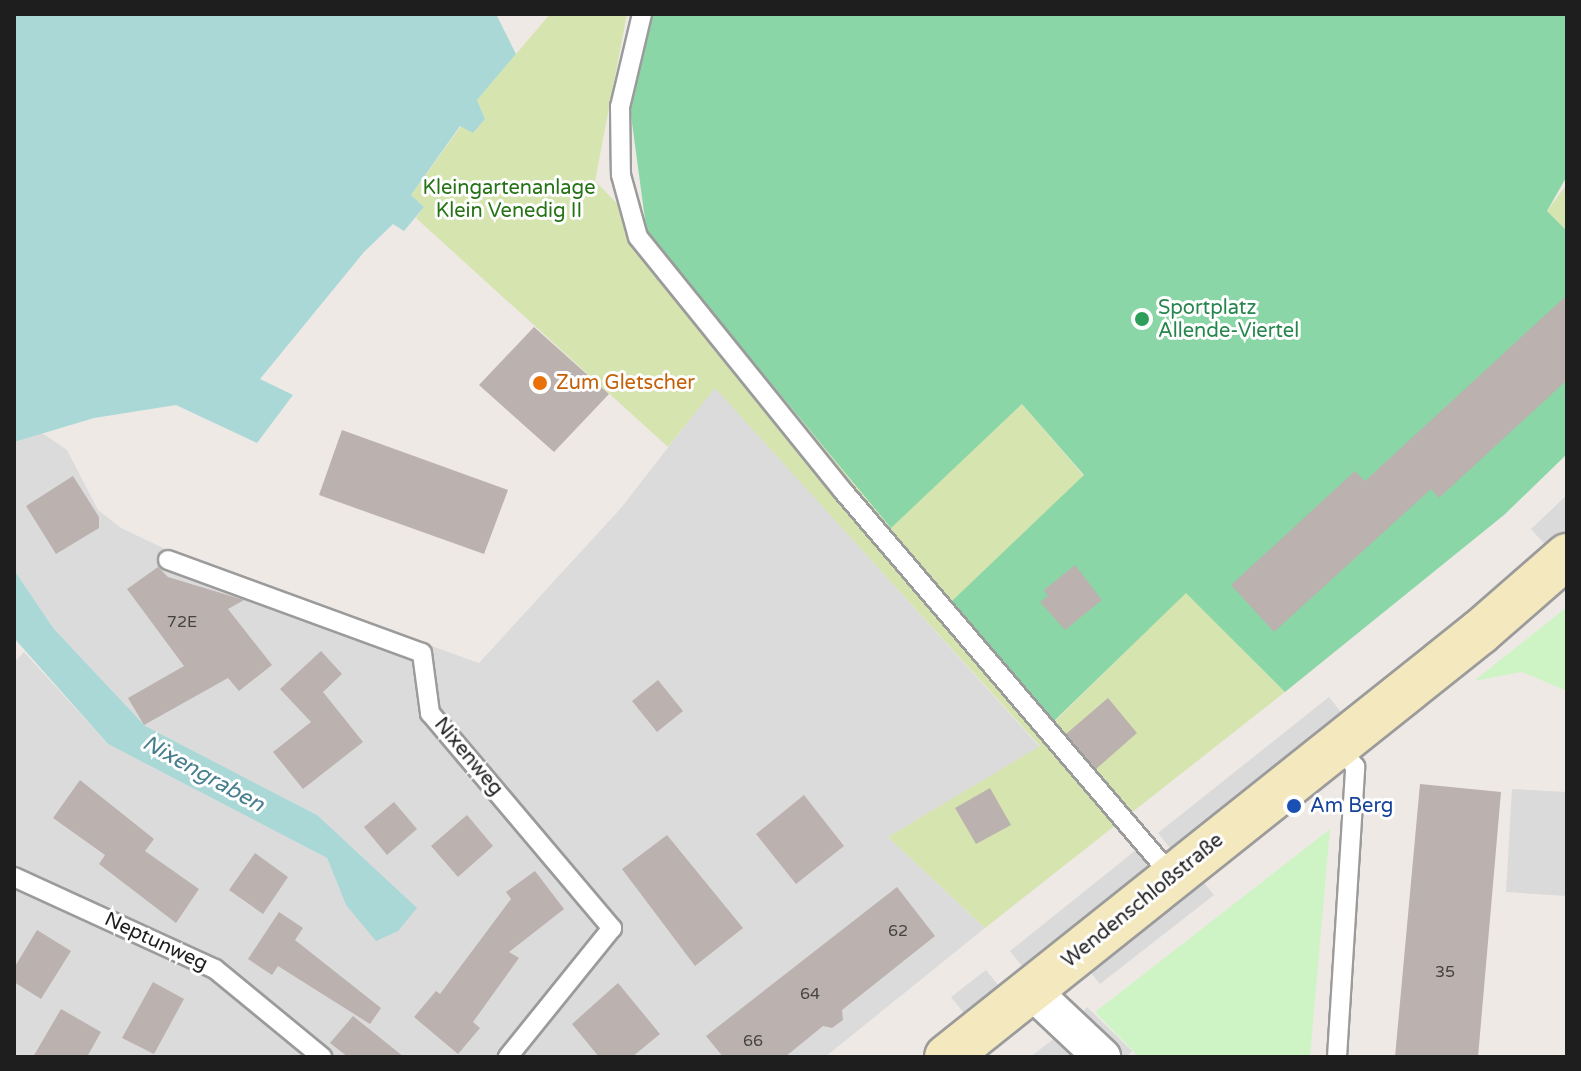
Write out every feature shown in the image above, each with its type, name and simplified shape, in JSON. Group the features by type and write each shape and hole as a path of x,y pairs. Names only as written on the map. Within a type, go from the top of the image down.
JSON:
{"street":[{"name":"Wendenschloßstraße","path":"947,1057 1339,745 1567,556"},
{"path":"1031,990 1102,1057"}],"lane":[{"path":"642,14 620,107 621,175 638,237 843,491 1172,876"},
{"name":"Nixenweg","path":"168,560 422,653 430,713 612,928 508,1057"},
{"path":"1337,1057 1355,767 1339,745"},
{"name":"Neptunweg","path":"14,877 215,969 322,1057"}],"shaded area":[{"path":"715,387 1040,747 888,837 985,928 825,1057 14,1057 14,662 24,652 108,744 327,858 346,905 317,815 145,727 54,629 14,570 14,442 42,433 67,450 98,510 121,528 178,555 479,663 621,508"},
{"path":"1567,495 1567,532 1549,549 1531,529"},
{"path":"1329,697 1345,717 1174,853 1158,833"},
{"path":"1512,789 1567,792 1567,896 1506,892"},
{"path":"1136,850 1152,871 1026,971 1010,951"},
{"path":"1200,878 1214,895 1100,984 1086,967"},
{"path":"986,970 1002,990 967,1017 951,997"},
{"path":"1087,1007 1132,1051 1126,1057 1080,1015"},
{"path":"1061,1033 1086,1057 1030,1057"}],"green space":[{"name":"Kleingartenanlage Klein Venedig II","path":"550,14 627,14 595,181 647,234 890,527 1022,404 1084,476 953,601 1055,721 1186,592 1285,692 985,928 888,837 1040,746 715,388 668,447 416,218 424,207 411,195 461,126 473,133 485,119 477,100"},
{"name":"Sportplatz Allende-Viertel","path":"651,14 1567,14 1567,176 1547,211 1567,231 1567,454 1504,515 1285,692 1186,593 1054,721 952,601 1084,475 1022,404 891,528 647,234 628,93"},
{"path":"1567,184 1567,231 1547,211"},
{"path":"1567,607 1567,691 1522,672 1474,681"},
{"path":"1330,829 1310,1057 1139,1057 1095,1012"}],"water":[{"path":"14,14 496,14 516,54 477,100 485,119 473,133 460,126 411,195 424,207 404,231 393,224 364,252 260,379 293,395 257,443 176,405 94,418 14,442"},
{"name":"Nixengraben","path":"14,570 54,629 145,726 317,815 417,908 398,931 376,941 346,905 327,858 108,744 14,638"}],"building":[{"path":"1567,295 1567,380 1439,498 1431,489 1274,632 1231,585 1355,471 1365,481"},
{"path":"534,327 609,394 554,452 479,385"},
{"path":"342,430 508,490 484,554 319,495"},
{"path":"73,476 99,517 99,528 56,554 26,506"},
{"path":"1075,565 1102,600 1065,630 1040,602 1048,596 1044,590"},
{"path":"158,567 168,577 244,600 228,609 272,665 239,691 228,678 144,725 128,698 184,666 127,589"},
{"path":"321,651 342,674 323,692 363,742 303,789 273,752 311,722 280,689"},
{"path":"658,680 683,711 657,732 632,701"},
{"path":"1108,698 1137,733 1096,769 1066,734"},
{"path":"80,780 154,839 145,851 199,889 176,923 99,864 105,855 53,818"},
{"path":"1420,784 1501,792 1478,1057 1395,1057"},
{"path":"990,788 1011,825 976,844 955,808"},
{"path":"804,795 844,846 796,884 756,834"},
{"path":"394,802 417,829 387,855 364,827"},
{"path":"467,815 493,846 458,877 431,846"},
{"path":"667,835 743,928 695,966 622,869"},
{"path":"255,853 288,877 263,914 229,890"},
{"path":"535,871 564,909 509,952 519,958 473,1022 480,1028 458,1054 414,1017 436,991 440,994 511,899 506,892"},
{"path":"897,887 935,936 842,1010 843,1020 832,1028 823,1026 785,1057 723,1057 706,1036"},
{"path":"279,912 303,928 295,940 381,1008 370,1024 278,966 272,975 248,959"},
{"path":"37,930 71,951 41,999 14,982 14,968"},
{"path":"153,982 184,999 154,1054 122,1038"},
{"path":"618,983 660,1034 632,1057 599,1057 572,1024"},
{"path":"61,1009 101,1032 87,1057 33,1057"},
{"path":"353,1016 404,1057 348,1057 330,1043"}],"place":[{"name":"Sportplatz Allende-Viertel","path":"1142,319"},
{"name":"Zum Gletscher","path":"540,383"},
{"name":"Am Berg","path":"1294,806"}]}
